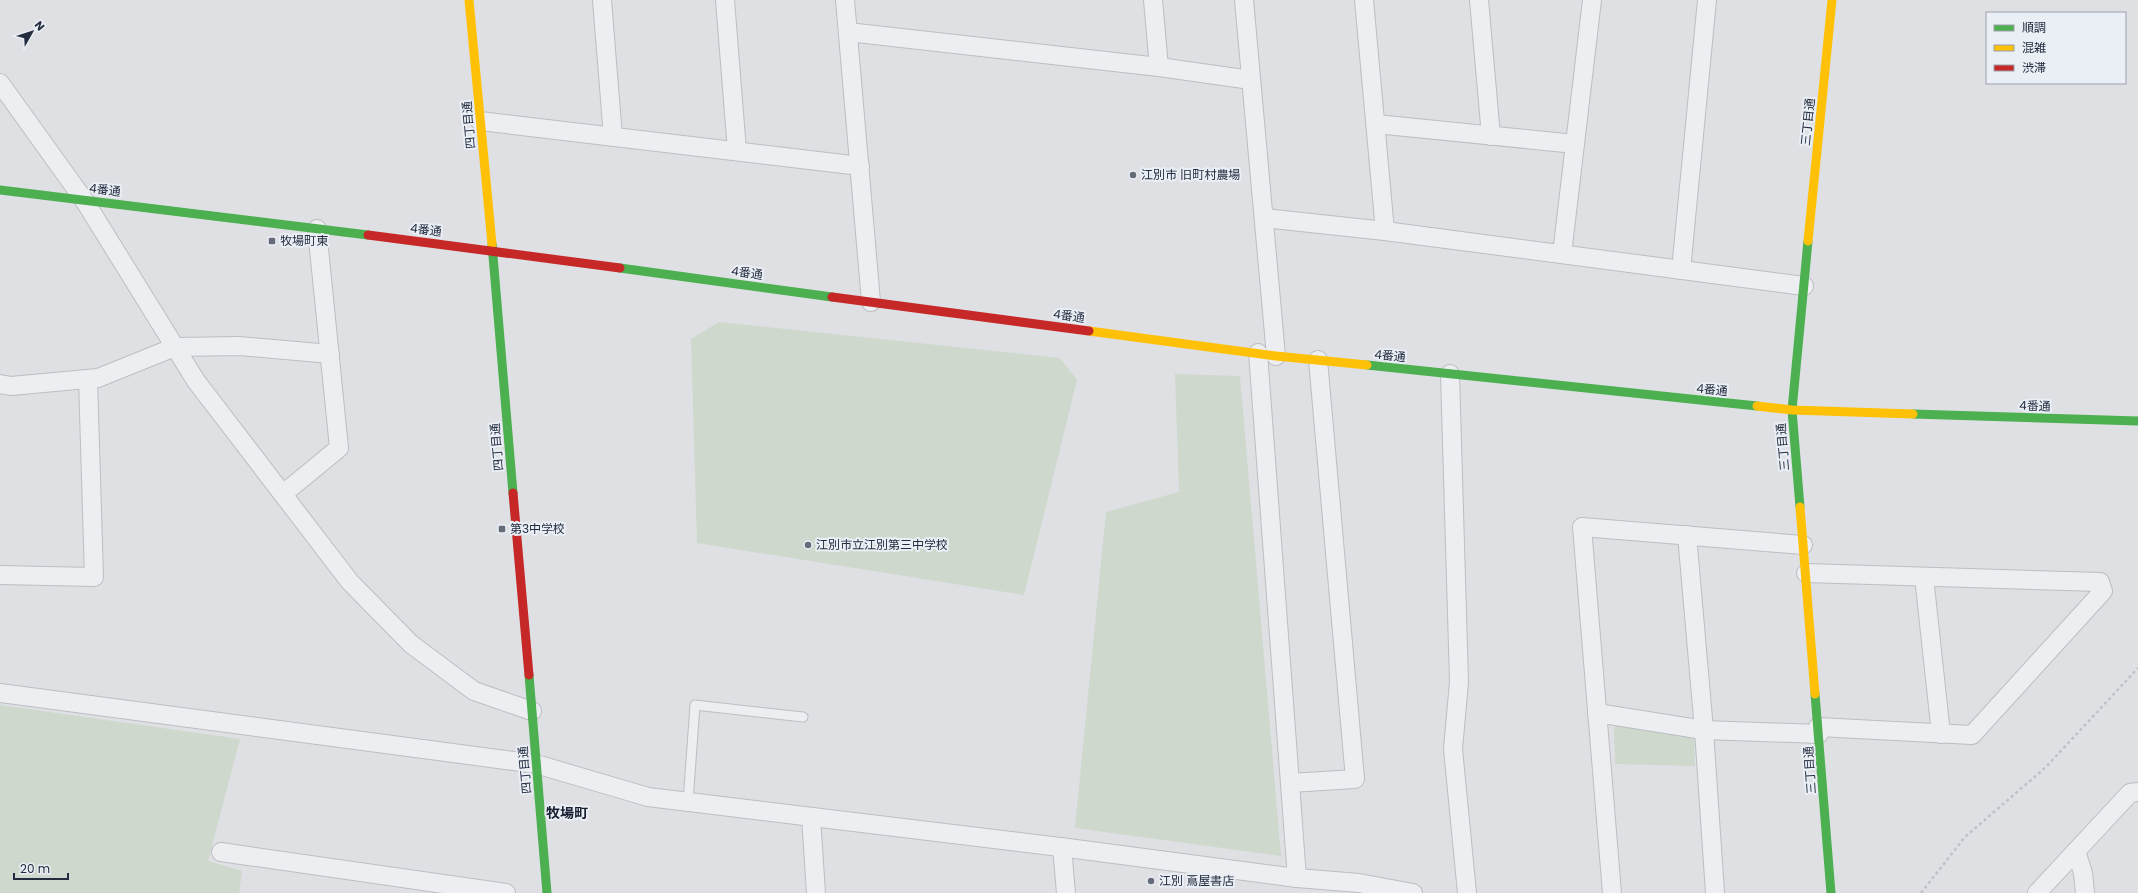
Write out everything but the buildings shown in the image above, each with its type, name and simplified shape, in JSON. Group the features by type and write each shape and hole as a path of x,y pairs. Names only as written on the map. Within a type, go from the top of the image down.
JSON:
{"street":[{"name":"四丁目通","path":"469,0 493,251 547,893"},
{"path":"602,0 613,137"},
{"path":"724,0 737,151"},
{"path":"846,0 871,302"},
{"path":"1153,0 1159,67"},
{"path":"1244,0 1276,356"},
{"path":"1364,0 1386,231"},
{"path":"1479,0 1491,136"},
{"path":"1562,254 1592,0"},
{"path":"1681,270 1706,0"},
{"name":"三丁目通","path":"1831,893 1792,410 1832,0"},
{"path":"848,32 1159,67 1251,80"},
{"path":"0,83 84,200 196,381 350,582 411,644 474,691 532,710"},
{"path":"480,121 860,166"},
{"path":"1376,124 1575,144"},
{"name":"4番通","path":"0,190 493,251 1276,356 1792,410 2138,421"},
{"path":"1264,218 1386,231 1804,286"},
{"path":"283,494 339,448 317,229"},
{"path":"0,384 11,386 98,378 175,347 240,346 330,354"},
{"path":"1258,353 1297,878"},
{"path":"1290,783 1355,779 1318,360"},
{"path":"1450,374 1459,682 1453,749 1467,893"},
{"path":"0,575 94,577 88,379"},
{"path":"1612,893 1582,527 1803,545"},
{"path":"1688,535 1704,730 1715,893"},
{"path":"1597,713 1704,730 1818,731 1972,736 2103,591 2100,582 1806,573"},
{"path":"1924,577 1941,734"},
{"path":"0,693 536,764 648,797 1062,847 1297,878 1358,888 1413,893"},
{"path":"2037,893 2130,793 2138,792"},
{"path":"811,817 816,893"},
{"path":"1062,847 1066,893"},
{"path":"2076,851 2084,873 2086,893"},
{"path":"222,852 506,893"}],"lane":[{"path":"688,802 696,705 803,717"}],"path":[{"path":"1921,893 1965,837 2046,766 2138,668"}],"shaded area":[{"path":"719,322 1060,358 1077,380 1024,595 697,543 691,339"},
{"path":"1175,374 1240,376 1281,856 1075,828 1106,512 1179,492"},
{"path":"0,705 240,739 208,861 242,871 239,893 0,893"},
{"path":"1619,724 1694,735 1695,766 1615,764 1614,728"}],"traffic: fast":[{"path":"0,190 368,235"},
{"path":"1800,507 1792,410 1808,241"},
{"path":"492,244 513,493"},
{"path":"620,268 832,297"},
{"path":"1367,365 1757,406"},
{"path":"1913,414 2138,421"},
{"path":"529,675 547,893"},
{"path":"1815,694 1831,893"}],"traffic: slow":[{"path":"469,0 492,244"},
{"path":"1808,241 1832,0"},
{"path":"1089,331 1276,356 1367,365"},
{"path":"1757,406 1792,410 1913,414"},
{"path":"1800,507 1815,694"}],"traffic: jam":[{"path":"368,235 620,268"},
{"path":"832,297 1089,331"},
{"path":"513,493 529,675"}],"place":[{"name":"江別市 旧町村農場","path":"1133,175"},
{"name":"牧場町東","path":"272,241"},
{"name":"第3中学校","path":"502,529"},
{"name":"江別市立江別第三中学校","path":"808,545"},
{"name":"江別 蔦屋書店","path":"1151,881"}],"district":[{"name":"牧場町","path":"567,813"}]}
